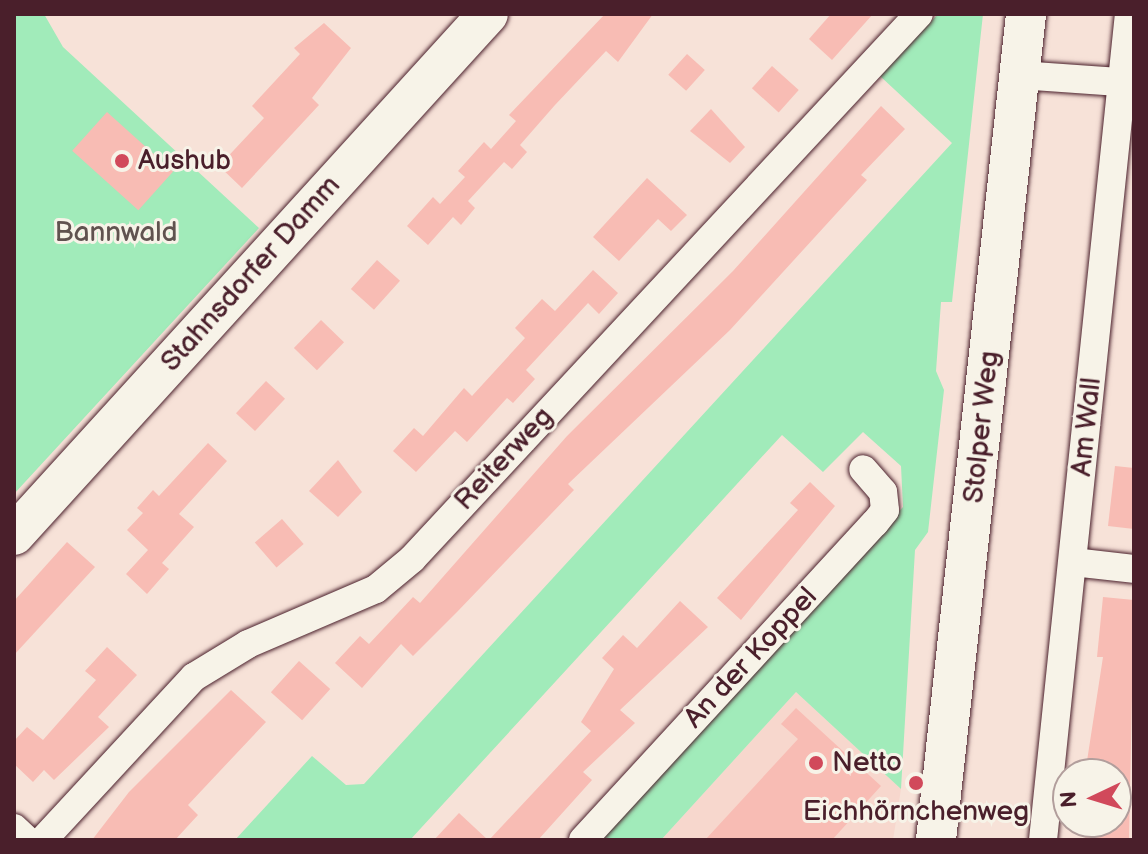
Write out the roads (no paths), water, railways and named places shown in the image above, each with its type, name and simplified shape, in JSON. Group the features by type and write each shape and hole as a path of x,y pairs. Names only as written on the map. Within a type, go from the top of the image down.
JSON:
{"street":[{"name":"Stahnsdorfer Damm","path":"14,535 488,14"},
{"name":"Reiterweg","path":"43,840 194,677 248,644 376,589 412,559 919,14"},
{"name":"Stolper Weg","path":"936,840 1026,14"},
{"name":"Am Wall","path":"1043,840 1128,82 1129,14"},
{"path":"1019,75 1128,82"},
{"name":"An der Koppel","path":"583,840 885,510 883,492 863,469"},
{"path":"1073,562 1134,569"},
{"path":"14,828 27,840"}],"place":[{"name":"Aushub","path":"122,161"},
{"name":"Netto","path":"816,763"},
{"name":"Eichhörnchenweg","path":"916,783"}],"park label":[{"name":"Bannwald","path":"116,233"}]}
